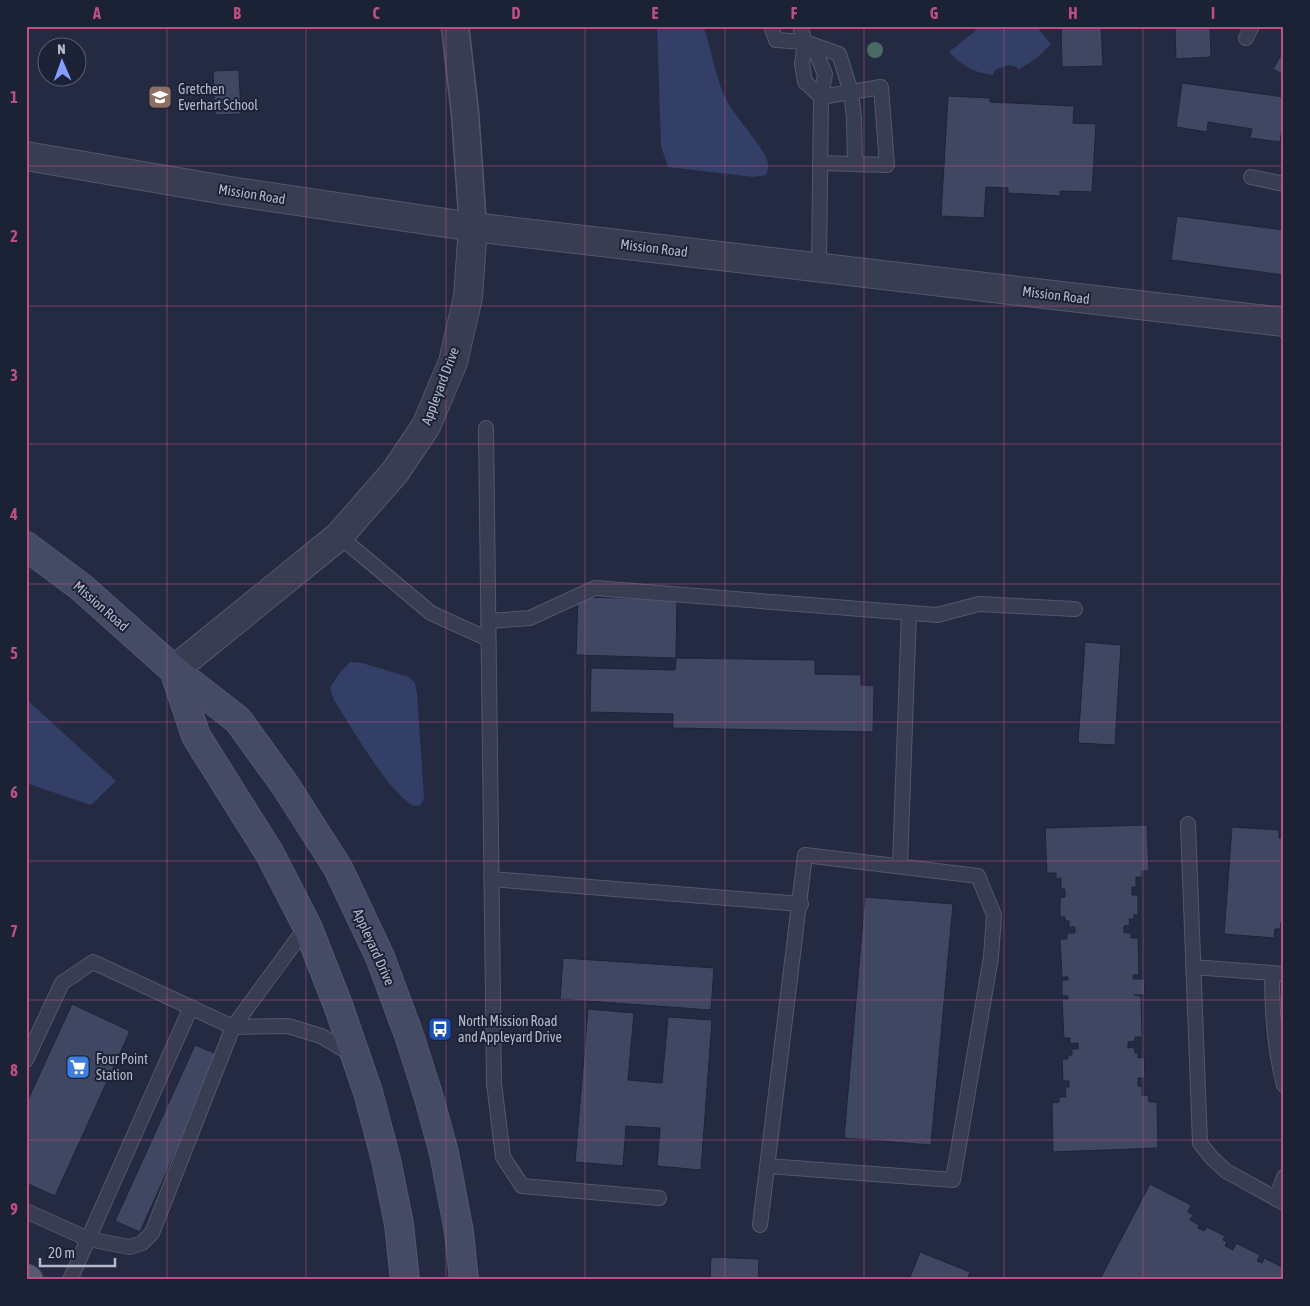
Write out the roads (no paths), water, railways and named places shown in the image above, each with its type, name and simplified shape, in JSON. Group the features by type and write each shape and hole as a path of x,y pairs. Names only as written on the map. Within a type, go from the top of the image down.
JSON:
{"main road":[{"name":"Mission Road","path":"26,546 81,587 174,670"},
{"path":"174,670 196,736 270,854 306,926 338,1005 368,1092 386,1160 399,1224 405,1280"},
{"name":"Appleyard Drive","path":"174,670 238,720 285,785 338,868 380,957 409,1035 429,1098 446,1162 459,1232 464,1280"}],"street":[{"name":"Appleyard Drive","path":"174,670 340,536 395,472 426,426 453,362 468,297 472,227 465,113 455,26"},
{"name":"Mission Road","path":"26,156 236,192 472,227 1284,322"}],"lane":[{"path":"770,26 776,40 805,42 839,54 851,92 854,118 855,164"},
{"path":"800,26 805,42 802,64 805,82 822,97"},
{"path":"805,42 816,53 825,74 822,97 819,268"},
{"path":"820,163 887,165 881,87 822,97"},
{"path":"1251,177 1284,184"},
{"path":"486,428 494,1083 503,1156 522,1186 659,1198"},
{"path":"340,536 431,613 488,639"},
{"path":"488,621 530,618 595,588 936,615 979,604 1075,609"},
{"path":"900,866 909,613"},
{"path":"1188,824 1200,1143 1226,1171 1280,1201 1284,1177"},
{"path":"760,1225 801,904 805,855 978,876 994,915 991,957 953,1180 768,1166"},
{"path":"491,879 801,904"},
{"path":"26,1211 88,1239 130,1247 142,1242 152,1233 233,1027 306,926"},
{"path":"26,1060 62,983 93,962 233,1027 288,1026 320,1036 356,1057"},
{"path":"1193,967 1278,973 1273,1025 1279,1069 1284,1085"},
{"path":"70,1280 191,1007"}],"water":[{"path":"657,26 703,26 724,95 762,150 768,164 766,175 754,177 668,167 661,146"},
{"path":"978,26 1036,26 1051,44 1038,57 1018,70 1017,67 1008,65 995,70 993,75 986,74 968,68 949,52 974,32"},
{"path":"350,662 362,663 409,677 415,683 424,799 420,805 414,806 393,787 371,758 334,700 330,688 338,675"},
{"path":"26,699 116,781 91,805 26,783"}],"place":[{"name":"Gretchen Everhart School","path":"160,97"},
{"name":"North Mission Road and Appleyard Drive","path":"440,1029"},
{"name":"Four Point Station","path":"78,1067"}]}
